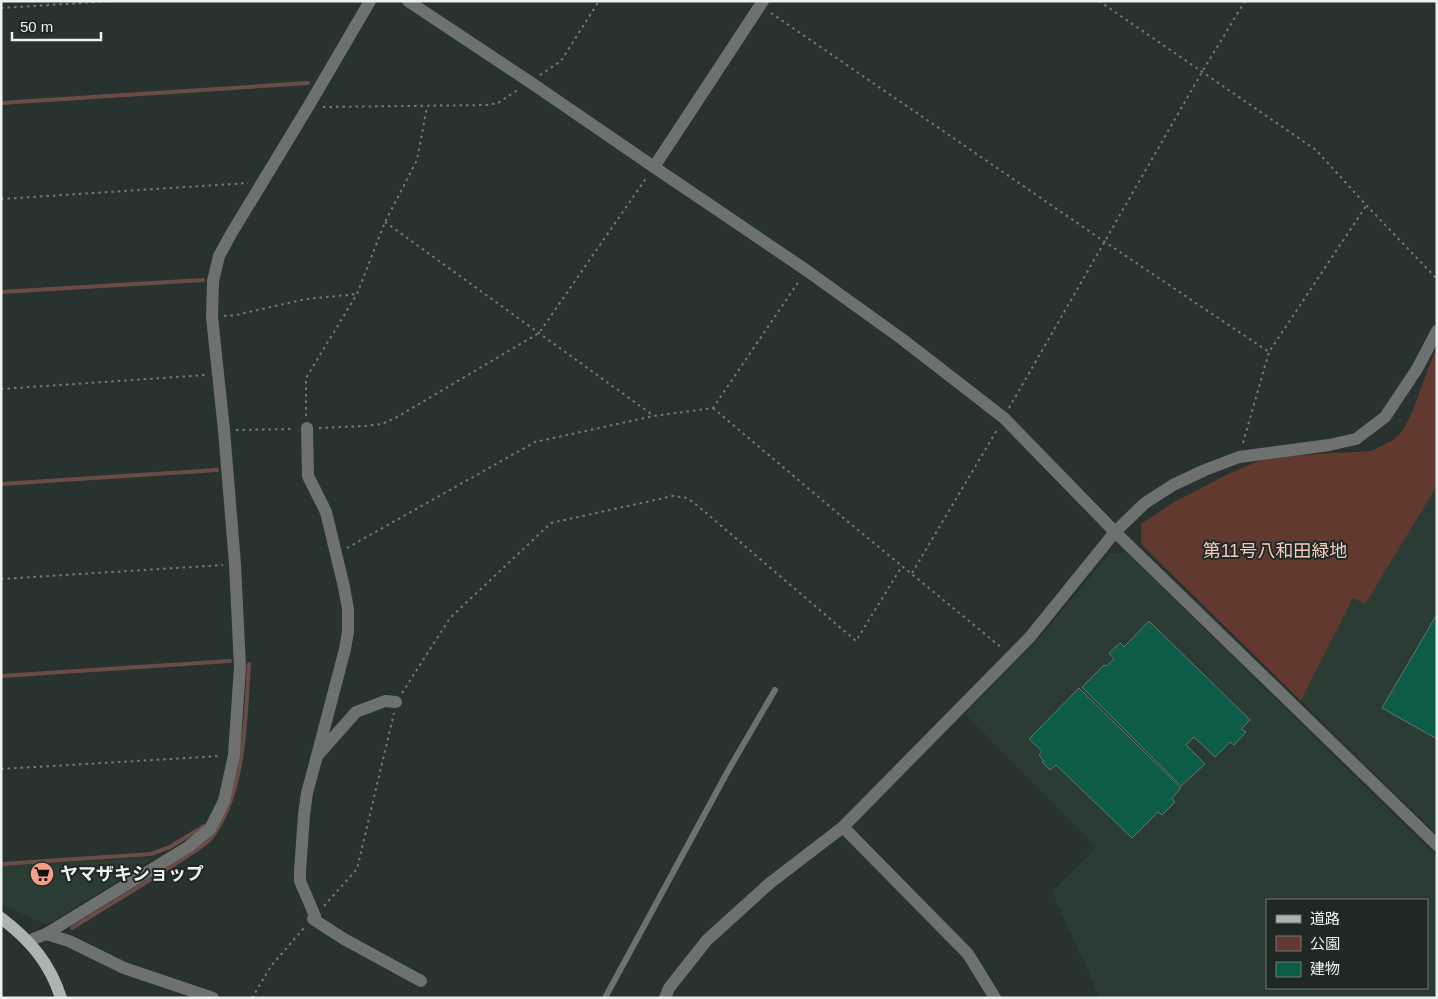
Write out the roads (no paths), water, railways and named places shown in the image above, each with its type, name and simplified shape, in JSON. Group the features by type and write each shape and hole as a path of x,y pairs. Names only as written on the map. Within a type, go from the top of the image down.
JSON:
{"main road":[{"path":"1,918 28,940 38,952 49,969 61,998"}],"street":[{"path":"28,940 46,934 188,847 210,829 224,800 234,755 240,667 235,564 212,317 213,281 220,256 231,234 370,1"},
{"path":"408,1 806,270 902,338 1004,418 1115,532 1437,845"},
{"path":"654,168 762,3"},
{"path":"665,998 669,988 707,940 770,883 843,827 1012,656 1030,637 1115,532 1145,503 1173,485 1205,470 1239,458 1356,439 1386,417 1417,369 1437,331"},
{"path":"306,428 308,476 326,512 344,587 348,609 348,632 306,800 300,881 314,917 344,939 421,981"},
{"path":"317,756 356,712 385,702 396,702"},
{"path":"843,827 968,954 995,998"},
{"path":"46,934 69,941 124,968 213,998"}],"lane":[{"path":"605,998 774,690"}],"waterway":[{"path":"1,103 308,83"},
{"path":"1,292 203,280"},
{"path":"1,484 217,470"},
{"path":"1,676 230,661"},
{"path":"72,928 152,879 205,844 212,837 223,819 238,777 242,754 249,664"},
{"path":"1,864 151,854 170,847 204,826"}],"place":[{"name":"ヤマザキショップ","path":"42,874"}],"park label":[{"name":"第11号八和田緑地","path":"1275,551"}]}
